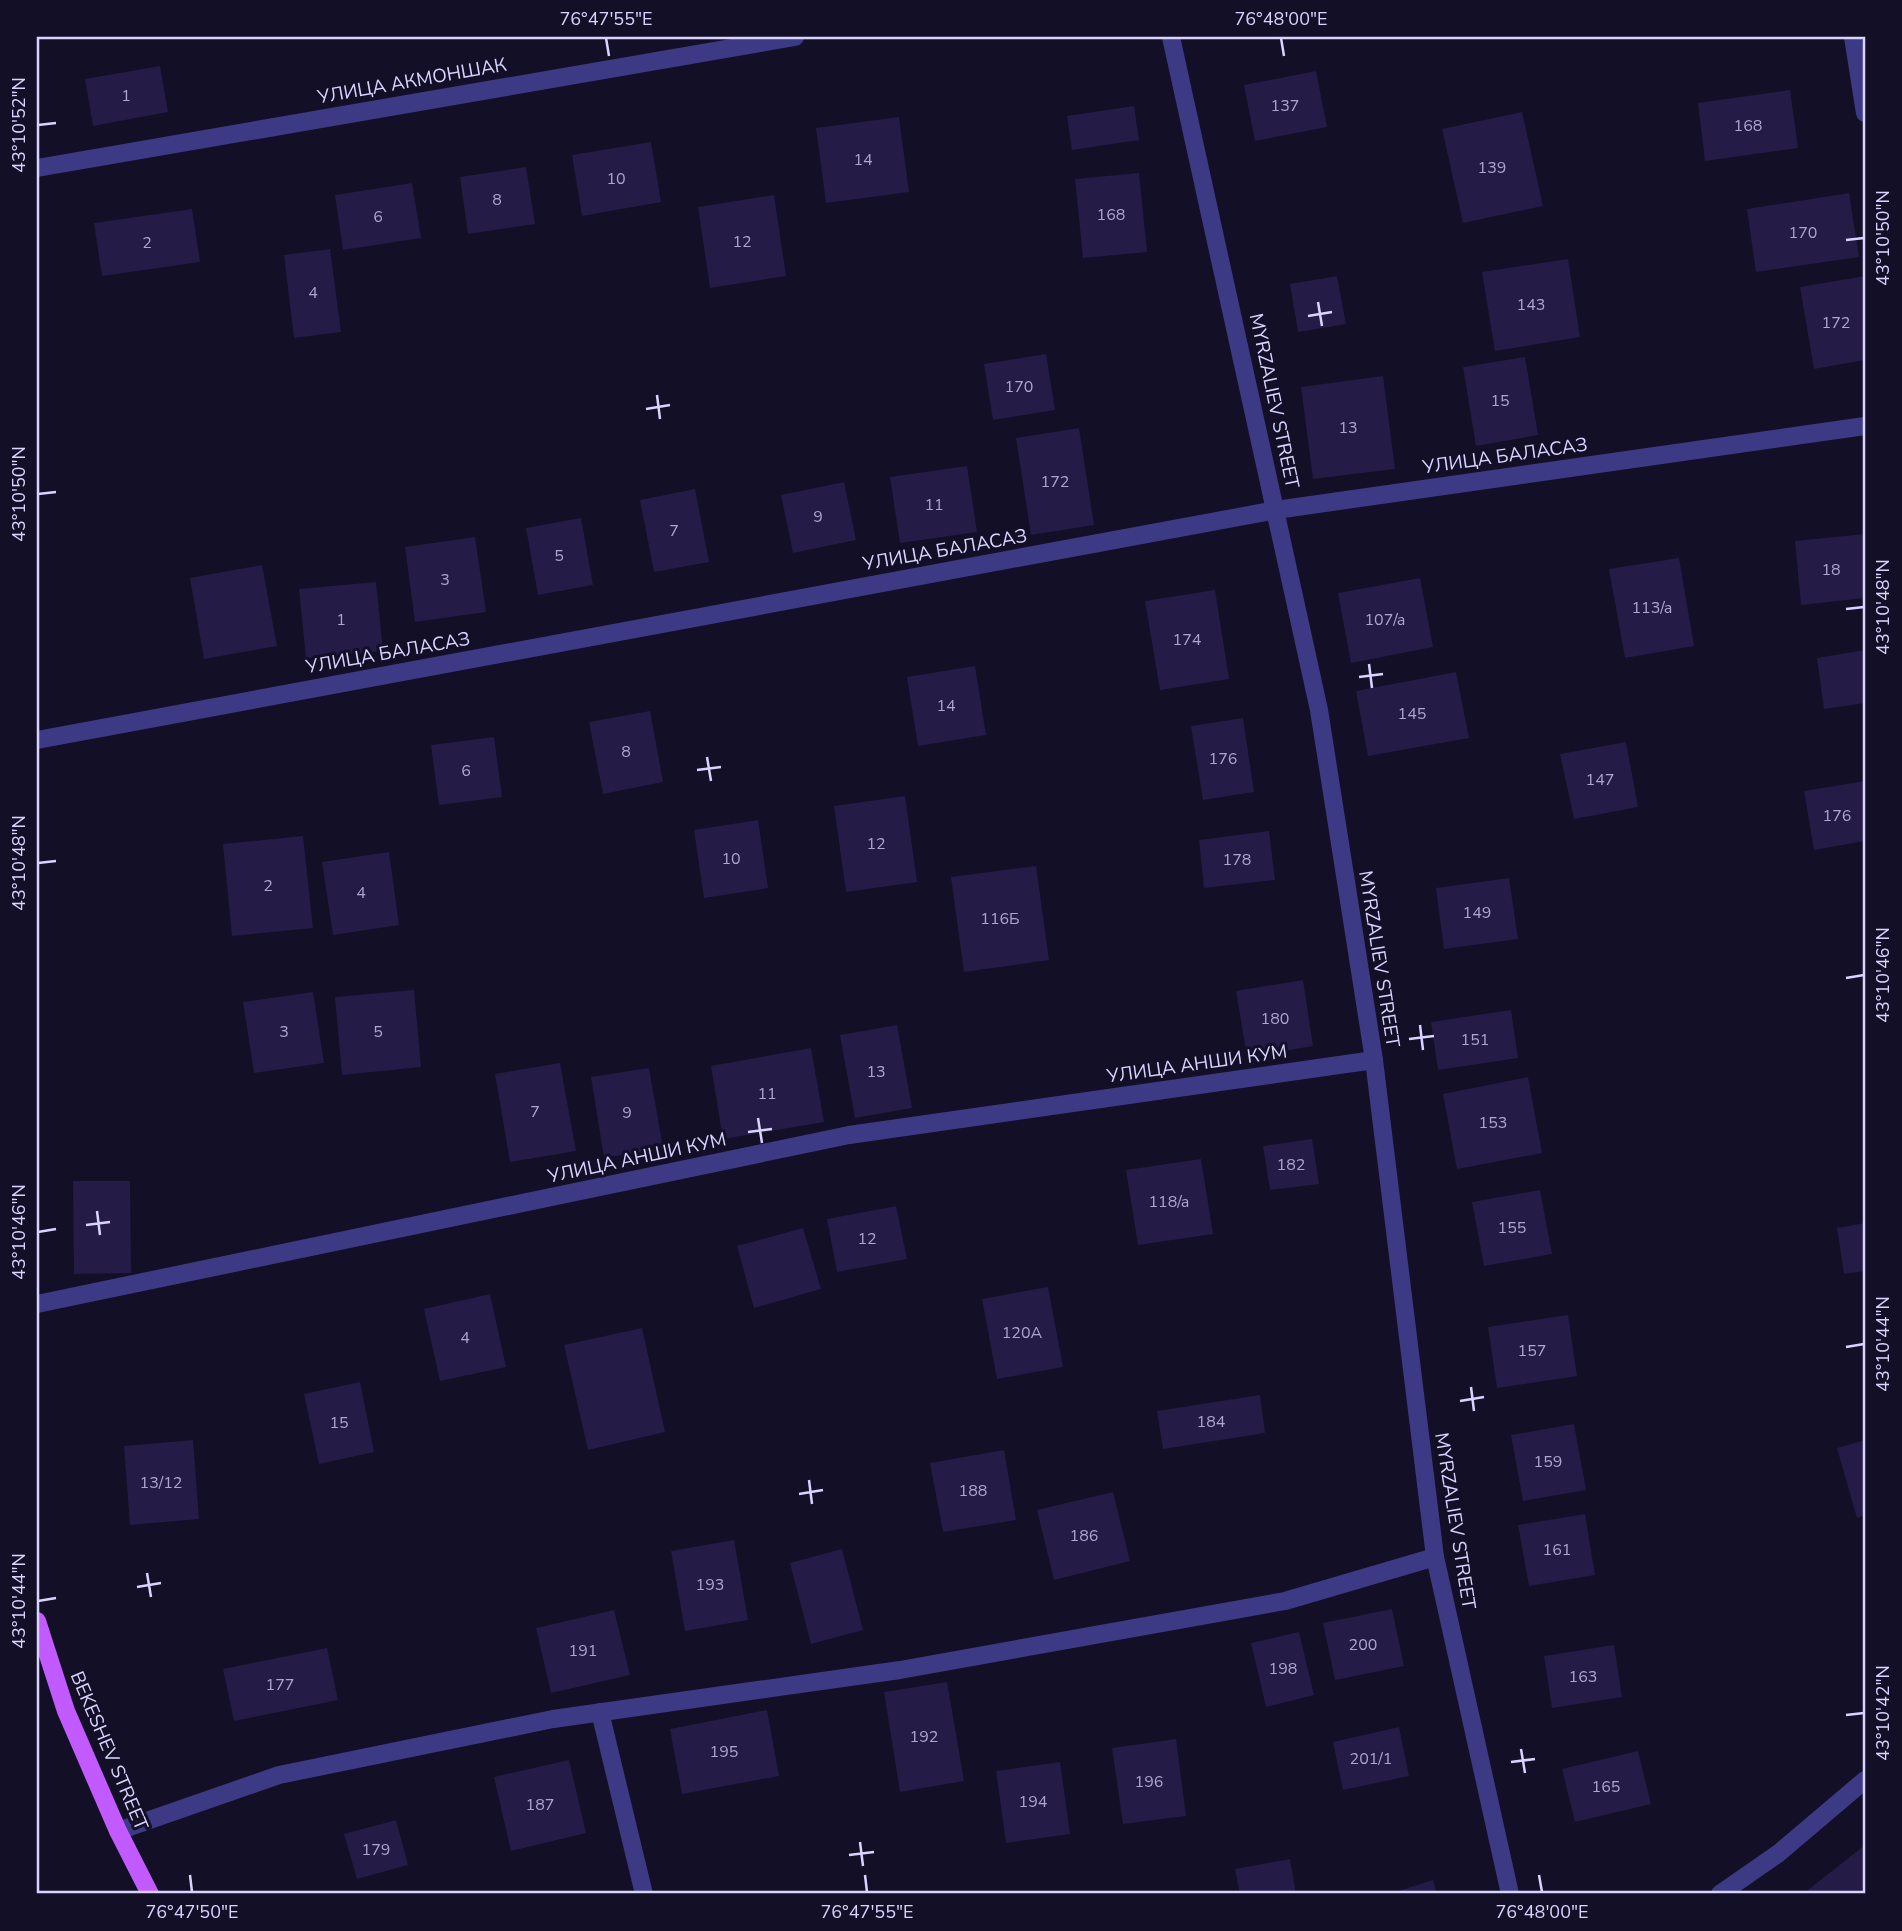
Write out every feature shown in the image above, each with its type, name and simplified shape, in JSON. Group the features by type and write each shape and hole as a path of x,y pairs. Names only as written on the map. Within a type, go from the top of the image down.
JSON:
{"main road":[{"name":"BEKESHEV STREET","path":"37,1621 66,1711 118,1831 150,1894"}],"street":[{"name":"УЛИЦА АКМОНШАК","path":"37,168 795,37"},
{"name":"MYRZALIEV STREET","path":"1171,37 1319,710 1374,1060 1435,1557 1510,1894"},
{"path":"1853,37 1865,113"},
{"name":"УЛИЦА БАЛАСАЗ","path":"37,740 1276,510 1865,426"},
{"name":"УЛИЦА АНШИ КУМ","path":"37,1304 849,1135 1374,1060"},
{"path":"118,1831 279,1775 553,1719 900,1670 1285,1601 1435,1557"},
{"path":"600,1712 644,1894"},
{"path":"1720,1894 1779,1853 1865,1780"}],"building":[{"path":"160,66 168,112 93,126 85,79"},
{"path":"1316,71 1327,127 1255,141 1244,85"},
{"path":"1790,90 1798,148 1705,161 1698,103"},
{"path":"1134,106 1139,140 1072,150 1067,116"},
{"path":"1522,112 1543,206 1463,223 1442,129"},
{"path":"899,117 909,192 826,203 816,128"},
{"path":"651,142 661,202 582,216 572,155"},
{"path":"526,167 535,224 468,234 460,177"},
{"path":"1139,173 1147,252 1083,258 1075,179"},
{"path":"412,183 421,238 343,250 335,195"},
{"path":"1849,193 1859,257 1756,272 1747,209"},
{"path":"774,195 786,276 710,288 698,207"},
{"path":"192,209 200,262 102,276 94,223"},
{"path":"330,249 341,332 294,338 284,255"},
{"path":"1568,259 1580,337 1495,351 1482,272"},
{"path":"1337,276 1346,324 1298,332 1290,284"},
{"path":"1865,276 1865,360 1814,369 1800,287"},
{"path":"1046,354 1055,410 993,420 984,364"},
{"path":"1525,357 1538,435 1476,446 1463,367"},
{"path":"1383,376 1395,469 1313,479 1301,387"},
{"path":"1079,428 1094,525 1031,535 1016,438"},
{"path":"967,466 977,532 900,543 890,477"},
{"path":"844,482 856,540 793,553 781,495"},
{"path":"695,489 709,562 654,572 640,500"},
{"path":"581,518 593,585 538,595 526,528"},
{"path":"1865,534 1865,598 1801,605 1795,541"},
{"path":"475,537 486,612 415,622 405,547"},
{"path":"1679,558 1694,646 1625,658 1609,569"},
{"path":"262,565 277,646 204,659 190,578"},
{"path":"1420,578 1433,647 1351,663 1338,593"},
{"path":"376,582 383,651 306,658 299,589"},
{"path":"1215,590 1229,679 1160,690 1145,601"},
{"path":"1865,650 1865,703 1824,709 1817,658"},
{"path":"975,666 986,735 918,746 907,677"},
{"path":"1456,672 1469,738 1368,756 1356,691"},
{"path":"650,711 663,782 603,794 589,722"},
{"path":"1243,718 1254,792 1203,800 1191,726"},
{"path":"494,737 502,797 439,805 431,745"},
{"path":"1626,742 1638,807 1574,819 1560,754"},
{"path":"1865,781 1865,841 1814,850 1804,791"},
{"path":"905,796 917,882 846,892 834,806"},
{"path":"758,820 768,888 704,898 694,830"},
{"path":"1269,831 1275,880 1204,888 1199,840"},
{"path":"303,836 313,928 232,936 223,844"},
{"path":"389,852 399,925 333,935 322,862"},
{"path":"1036,866 1049,960 964,972 951,877"},
{"path":"1509,878 1518,939 1444,949 1436,888"},
{"path":"1303,980 1313,1046 1247,1057 1236,991"},
{"path":"414,990 421,1067 342,1075 335,997"},
{"path":"313,992 324,1063 254,1073 243,1002"},
{"path":"1511,1010 1518,1058 1438,1070 1431,1022"},
{"path":"897,1025 912,1108 855,1118 840,1035"},
{"path":"811,1048 824,1122 723,1139 711,1066"},
{"path":"560,1063 576,1151 510,1162 495,1074"},
{"path":"649,1068 663,1148 604,1158 591,1077"},
{"path":"1528,1077 1542,1153 1457,1169 1443,1094"},
{"path":"1312,1139 1319,1184 1270,1190 1263,1146"},
{"path":"1201,1159 1213,1234 1138,1245 1126,1170"},
{"path":"73,1181 130,1181 131,1273 74,1274"},
{"path":"1540,1190 1552,1254 1484,1266 1472,1202"},
{"path":"896,1206 907,1259 837,1272 827,1219"},
{"path":"1865,1223 1865,1271 1844,1274 1837,1228"},
{"path":"803,1228 821,1289 754,1308 737,1246"},
{"path":"1048,1287 1063,1367 997,1379 982,1299"},
{"path":"490,1294 506,1367 440,1381 424,1309"},
{"path":"1568,1315 1577,1376 1497,1388 1488,1327"},
{"path":"642,1328 665,1432 588,1450 564,1345"},
{"path":"360,1382 374,1452 319,1464 304,1394"},
{"path":"1260,1395 1265,1433 1163,1449 1157,1411"},
{"path":"1574,1424 1586,1490 1523,1501 1511,1435"},
{"path":"193,1440 199,1519 130,1525 124,1446"},
{"path":"1865,1440 1865,1515 1857,1518 1837,1448"},
{"path":"1004,1450 1016,1520 943,1532 930,1463"},
{"path":"1113,1492 1130,1561 1054,1580 1037,1510"},
{"path":"1585,1514 1595,1575 1529,1586 1518,1525"},
{"path":"734,1540 748,1620 685,1631 671,1551"},
{"path":"842,1549 863,1630 811,1644 790,1563"},
{"path":"1392,1609 1404,1666 1335,1680 1323,1623"},
{"path":"614,1610 630,1675 551,1693 536,1628"},
{"path":"1299,1632 1314,1695 1266,1707 1251,1643"},
{"path":"1614,1645 1622,1697 1552,1708 1544,1656"},
{"path":"327,1648 338,1700 234,1721 223,1669"},
{"path":"947,1682 964,1781 900,1792 884,1692"},
{"path":"767,1710 779,1776 682,1794 670,1729"},
{"path":"1399,1727 1409,1776 1343,1790 1333,1742"},
{"path":"1176,1739 1186,1816 1123,1824 1112,1748"},
{"path":"1638,1751 1651,1804 1575,1822 1562,1769"},
{"path":"569,1760 586,1833 511,1851 494,1777"},
{"path":"1060,1762 1070,1834 1006,1843 996,1771"},
{"path":"396,1820 408,1865 357,1879 344,1834"},
{"path":"1865,1845 1865,1894 1803,1894"},
{"path":"1290,1859 1296,1894 1240,1894 1235,1869"},
{"path":"1433,1880 1437,1894 1389,1894"}]}
